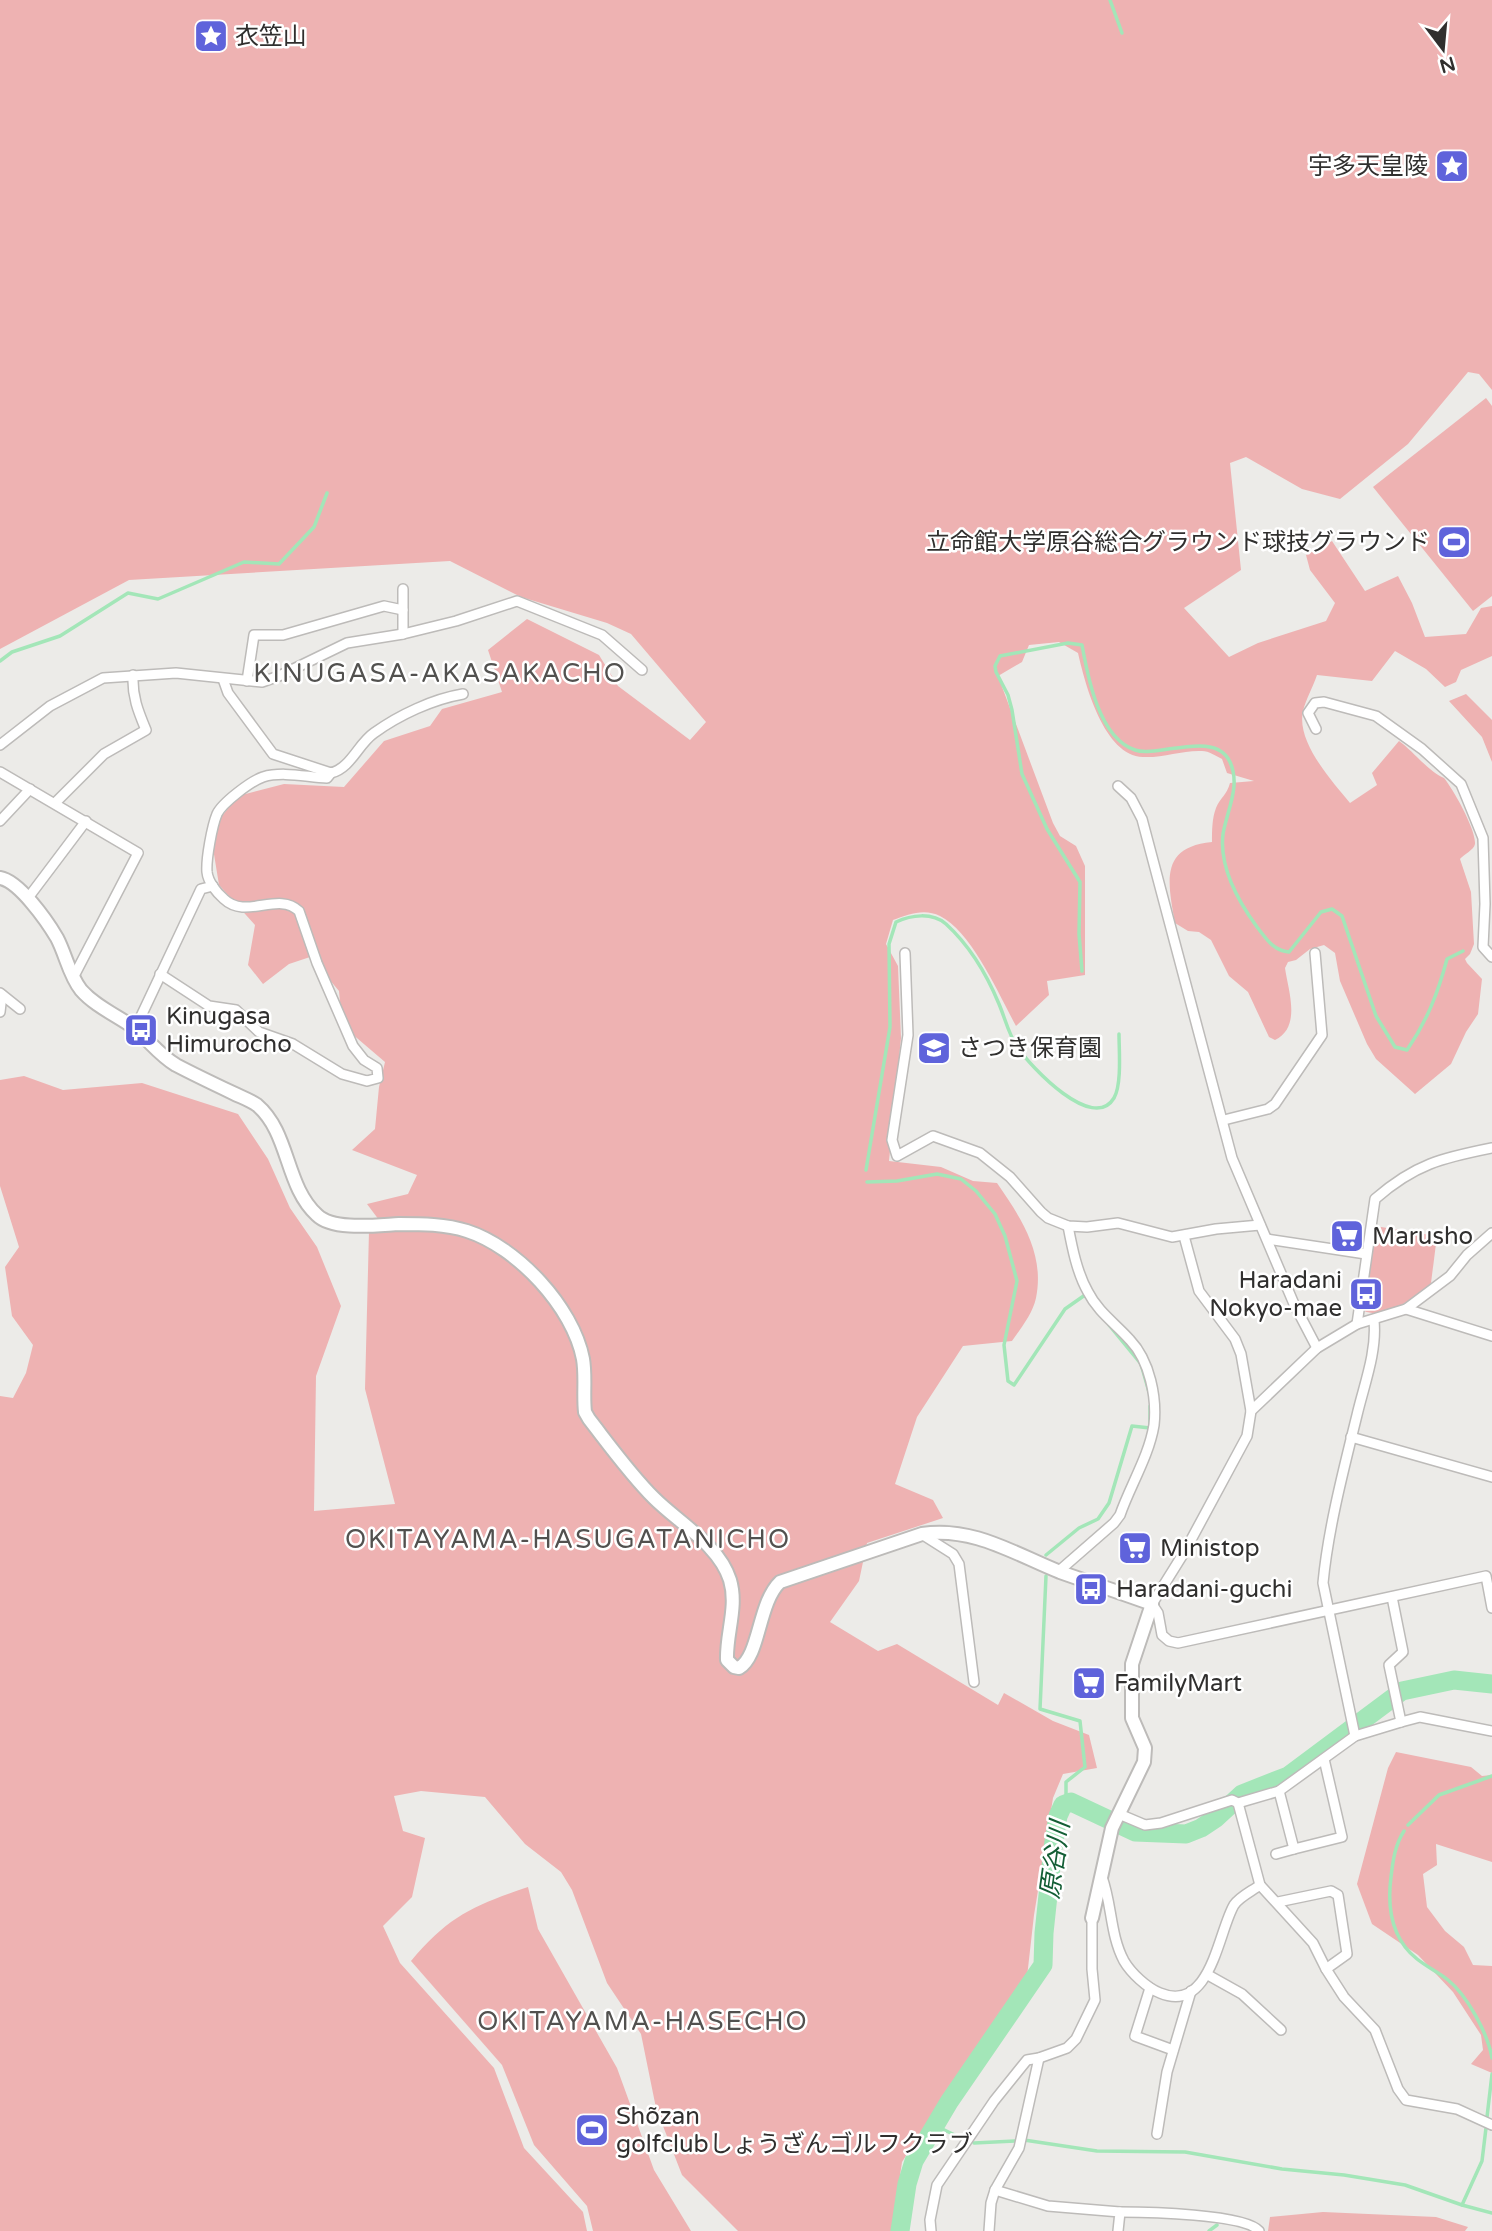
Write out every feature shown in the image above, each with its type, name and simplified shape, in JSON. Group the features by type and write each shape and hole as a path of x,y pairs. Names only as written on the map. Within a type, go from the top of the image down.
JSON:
{"street":[{"path":"403,589 403,634"},
{"path":"0,746 50,706 103,678 176,673 262,682 347,643 403,634 456,621 517,601 602,635 642,670"},
{"path":"247,681 254,635 283,635 384,606 403,610"},
{"path":"55,803 104,754 146,730 136,707 132,676"},
{"path":"223,679 228,693 273,754 331,773"},
{"path":"160,974 209,1006 236,1010 259,1032 293,1044 342,1074 367,1081 378,1078 377,1068 364,1060 353,1046 317,963 299,911 293,905 252,908 236,907 225,901 213,886 207,872 212,834 223,806 261,778 275,775 327,778 344,766 374,732 444,697 463,694"},
{"path":"1317,729 1308,713 1315,703 1324,702 1376,716 1422,749 1461,784 1483,838 1483,947 1492,957"},
{"path":"0,772 138,853 74,978"},
{"path":"1118,786 1130,798 1142,819 1232,1158 1294,1304 1317,1348"},
{"path":"0,821 30,789"},
{"path":"28,898 86,821"},
{"path":"0,878 13,883 28,898 56,937 82,991 135,1029 157,1052 174,1064 256,1105 278,1136 300,1193 320,1218 335,1224 353,1226 436,1224 469,1232 507,1251 545,1288 563,1311 579,1346 583,1361 585,1412 589,1419 652,1496 712,1551 723,1565 732,1590 732,1623 727,1660 734,1667 739,1668 748,1660 767,1601 780,1582 922,1534 939,1531 969,1535 1152,1604 1158,1613 1161,1635 1178,1643 1486,1576 1492,1608"},
{"path":"135,1029 201,889 213,886"},
{"path":"905,953 908,1035 892,1140 897,1156 933,1136 952,1141 980,1153 1010,1177 1048,1218 1068,1226 1087,1227 1118,1223 1161,1236 1184,1236 1216,1228 1260,1225"},
{"path":"1224,1120 1268,1109 1275,1104 1322,1035 1315,953"},
{"path":"1,994 20,1009"},
{"path":"0,1012 1,994"},
{"path":"1357,1325 1375,1199 1389,1187 1432,1162 1492,1148"},
{"path":"1059,1571 1120,1516 1154,1426 1154,1399 1149,1376 1140,1355 1132,1342 1108,1318 1087,1291 1068,1226"},
{"path":"1251,1412 1317,1348 1357,1325 1406,1309 1450,1276 1467,1255 1492,1233"},
{"path":"931,2231 930,2220 937,2185 995,2101 1027,2060 1038,2059 1067,2048 1076,2039 1095,2000 1092,1918 1100,1873 1112,1828 1144,1762 1145,1748 1132,1718 1132,1664 1152,1604 1185,1551 1247,1436 1251,1412 1241,1354 1235,1339 1199,1292 1184,1236"},
{"path":"1266,1239 1366,1254"},
{"path":"1406,1309 1492,1336"},
{"path":"1355,1736 1323,1583 1325,1560 1351,1437 1376,1339 1374,1321"},
{"path":"1351,1437 1492,1477"},
{"path":"922,1534 953,1554 959,1563 974,1682"},
{"path":"1392,1597 1404,1652 1388,1665 1401,1722"},
{"path":"1118,1814 1145,1825 1161,1823 1232,1800 1238,1803 1279,1791 1355,1736 1420,1717 1492,1731"},
{"path":"1276,1854 1342,1837 1324,1759"},
{"path":"1279,1791 1294,1849"},
{"path":"1238,1803 1260,1885 1313,1943 1344,1997 1375,2030 1398,2089 1406,2100 1457,2109 1492,2125"},
{"path":"1100,1873 1106,1887 1117,1942 1125,1962 1150,1988 1175,1997 1191,1991 1208,1975 1235,1903 1260,1885"},
{"path":"1278,1902 1331,1892 1338,1895 1347,1954 1326,1969"},
{"path":"1208,1975 1242,1994 1281,2030"},
{"path":"1150,1988 1135,2036 1173,2050"},
{"path":"1157,2134 1167,2072 1191,1991"},
{"path":"989,2231 995,2190 1019,2148 1038,2059"},
{"path":"995,2190 1048,2206 1120,2212 1161,2212 1229,2219 1253,2225 1259,2231"},
{"path":"1118,2231 1120,2212"}],"shaded area":[{"path":"0,0 1492,0 1492,390 1479,374 1468,372 1408,444 1340,499 1302,489 1246,457 1230,463 1241,570 1184,608 1229,657 1258,643 1326,621 1335,603 1310,570 1306,555 1332,541 1365,591 1398,576 1425,637 1466,634 1481,608 1492,606 1492,656 1461,670 1456,682 1445,687 1426,669 1395,651 1372,681 1317,675 1303,711 1302,723 1310,748 1350,803 1377,785 1372,773 1399,741 1444,778 1468,819 1475,844 1460,859 1471,892 1474,944 1465,959 1482,979 1478,1014 1451,1064 1415,1094 1376,1059 1340,981 1335,953 1324,945 1310,949 1296,960 1288,962 1285,968 1291,1017 1283,1034 1275,1040 1269,1037 1248,992 1229,976 1211,940 1199,932 1188,931 1175,923 1170,894 1171,869 1175,859 1195,845 1212,842 1215,812 1230,783 1254,781 1227,773 1222,759 1205,751 1150,757 1129,754 1117,745 1098,716 1078,653 1059,642 1029,645 1022,662 998,676 1053,823 1060,836 1076,846 1085,866 1085,975 1047,981 1049,995 1016,1026 974,950 952,924 940,916 922,912 893,920 886,944 898,966 901,1038 889,1161 941,1167 973,1181 997,1183 1029,1237 1037,1266 1038,1282 1032,1309 1012,1341 963,1346 917,1417 895,1484 933,1500 943,1518 867,1543 859,1581 830,1622 878,1651 897,1644 998,1705 1004,1693 1053,1721 1089,1735 1097,1768 1063,1774 1053,1798 1027,1977 966,2063 902,2162 892,2231 738,2231 682,2175 656,2108 641,2034 607,1983 572,1890 561,1872 525,1844 485,1797 421,1791 394,1796 403,1831 425,1838 412,1897 383,1926 400,1963 494,2068 524,2148 583,2212 587,2231 0,2231 0,1396 13,1398 26,1373 33,1345 12,1316 5,1267 19,1247 0,1186 0,1080 24,1076 63,1090 142,1083 238,1114 268,1159 290,1208 317,1247 341,1306 316,1376 314,1511 395,1504 365,1389 369,1231 379,1220 367,1204 408,1194 417,1175 352,1150 375,1129 379,1087 385,1062 351,1033 341,1013 339,991 324,973 316,955 289,964 263,984 248,965 255,925 219,885 213,848 218,821 238,796 284,784 344,787 384,741 430,726 442,709 502,692 488,650 527,619 599,655 618,686 690,740 706,722 631,634 607,623 521,597 450,561 129,580 0,649"},
{"name":"立命館大学原谷総合グラウンド球技グラウンド","path":"1486,398 1492,406 1492,596 1473,611 1373,487"},
{"path":"1466,694 1492,720 1492,762 1482,737 1449,701"},
{"path":"1375,1226 1437,1236 1431,1283 1399,1306 1381,1313 1364,1311"},
{"path":"1396,1752 1471,1767 1482,1776 1492,1775 1492,1862 1436,1844 1437,1865 1423,1874 1427,1907 1445,1931 1464,1947 1473,1965 1492,1966 1492,2073 1471,2064 1483,2050 1481,2035 1453,1992 1418,1955 1372,1924 1357,1884 1388,1768"},
{"path":"528,1887 538,1929 617,2068 654,2170 691,2231 593,2231 587,2206 534,2145 502,2065 411,1961 438,1933 463,1914"},
{"path":"1323,2212 1436,2217 1468,2227 1465,2231 1268,2231 1270,2217"}],"waterway":[{"path":"1110,0 1122,33"},
{"path":"0,661 12,652 60,636 128,593 158,599 244,562 279,564 314,527 327,493"},
{"path":"1082,971 1079,934 1080,882 1047,829 1022,774 1012,710 995,666 1000,656 1068,643 1082,645 1097,705 1112,733 1123,743 1135,750 1145,751 1199,746 1212,747 1223,752 1230,762 1234,780 1223,834 1224,859 1231,883 1243,906 1270,943 1289,952 1321,912 1332,909 1342,916 1376,1016 1395,1047 1407,1050 1431,1006 1447,959 1463,951"},
{"path":"866,1170 890,1027 889,944 896,922 915,916 928,916 946,924 970,951 983,971 1018,1048 1049,1081 1078,1103 1092,1108 1104,1107 1114,1098 1119,1076 1119,1034"},
{"path":"867,1182 897,1181 937,1174 961,1179 976,1191 995,1214 1005,1236 1017,1281 1004,1345 1008,1381 1014,1385 1065,1309 1085,1295 1086,1297"},
{"path":"1109,1325 1141,1364 1149,1392"},
{"path":"1046,1555 1079,1528 1098,1519 1109,1503 1132,1426 1150,1428 1150,1406"},
{"path":"1046,1576 1040,1709 1080,1721 1085,1767 1066,1782 1066,1802"},
{"name":"原谷川","path":"900,2231 907,2184 914,2161 949,2102 1043,1965 1053,1848 1058,1816 1063,1805 1071,1802 1135,1832 1186,1834 1216,1818 1242,1794 1288,1776 1402,1691 1454,1680 1492,1684"},
{"path":"1408,1825 1439,1795 1492,1776"},
{"path":"1404,1831 1395,1853 1390,1889 1396,1932 1408,1951 1448,1980 1462,1995 1481,2027 1492,2058"},
{"path":"1487,2117 1492,2074"},
{"path":"936,2126 961,2138"},
{"path":"1462,2205 1482,2161 1486,2128"},
{"path":"1024,2140 1097,2151 1185,2152 1282,2169 1344,2175 1405,2185 1492,2213"},
{"path":"974,2143 1015,2141"},
{"path":"1209,2231 1217,2225"}],"place":[{"name":"衣笠山","path":"211,36"},
{"name":"宇多天皇陵","path":"1452,166"},
{"name":"立命館大学原谷総合グラウンド球技グラウンド","path":"1454,542"},
{"name":"Kinugasa Himurocho","path":"141,1030"},
{"name":"さつき保育園","path":"934,1048"},
{"name":"Marusho","path":"1347,1236"},
{"name":"Haradani Nokyo-mae","path":"1366,1294"},
{"name":"Ministop","path":"1135,1548"},
{"name":"Haradani-guchi","path":"1091,1589"},
{"name":"FamilyMart","path":"1089,1683"},
{"name":"Shõzan golfclubしょうざんゴルフクラブ","path":"592,2130"}],"district":[{"name":"KINUGASA-AKASAKACHO","path":"440,673"},
{"name":"OKITAYAMA-HASUGATANICHO","path":"568,1539"},
{"name":"OKITAYAMA-HASECHO","path":"643,2021"}]}
